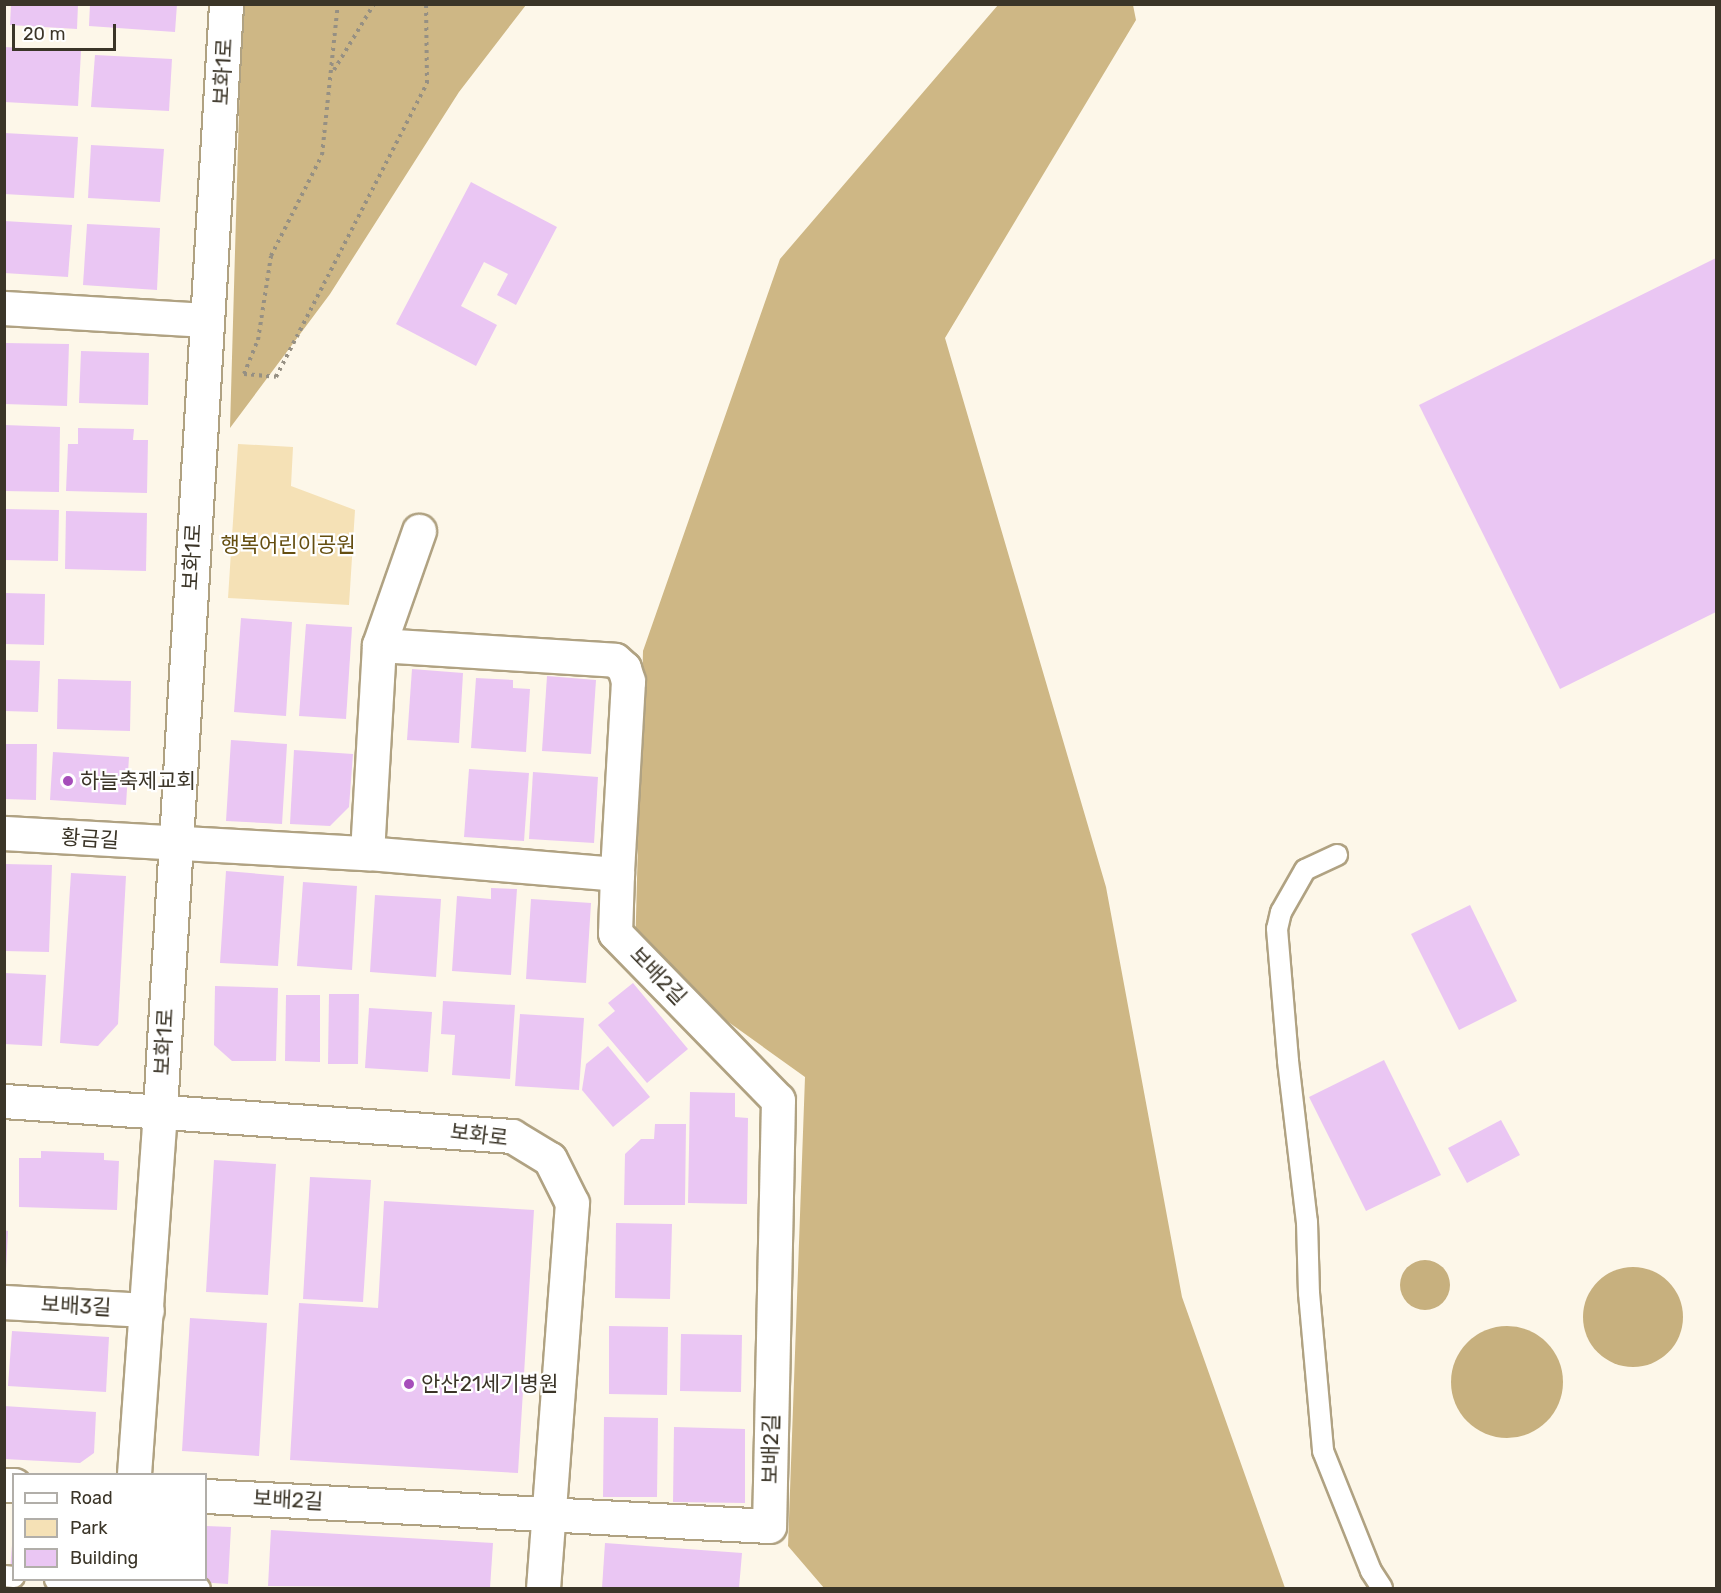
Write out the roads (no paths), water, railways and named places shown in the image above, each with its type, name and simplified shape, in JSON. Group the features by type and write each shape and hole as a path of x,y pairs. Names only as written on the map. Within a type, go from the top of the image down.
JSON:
{"street":[{"name":"보화1로","path":"134,1473 160,1109 226,4"},
{"path":"4,308 207,320"},
{"path":"368,853 378,645 419,531"},
{"name":"보배2길","path":"207,1496 548,1512 769,1526 778,1100 615,933 628,681 624,668 615,660 378,645"},
{"name":"황금길","path":"4,833 176,845"},
{"path":"176,845 368,853 617,874"},
{"name":"보화로","path":"4,1101 160,1109 512,1136 550,1159 572,1203 543,1588"},
{"name":"보배3길","path":"4,1302 147,1310"}],"lane":[{"path":"1337,855 1305,870 1281,912 1277,929 1288,1061 1307,1222 1309,1293 1323,1451 1371,1571 1382,1588"},
{"path":"74,1581 200,1588"}],"place":[{"name":"하늘축제교회","path":"68,781"},
{"name":"안산21세기병원","path":"409,1384"}],"park label":[{"name":"행복어린이공원","path":"288,545"}]}
